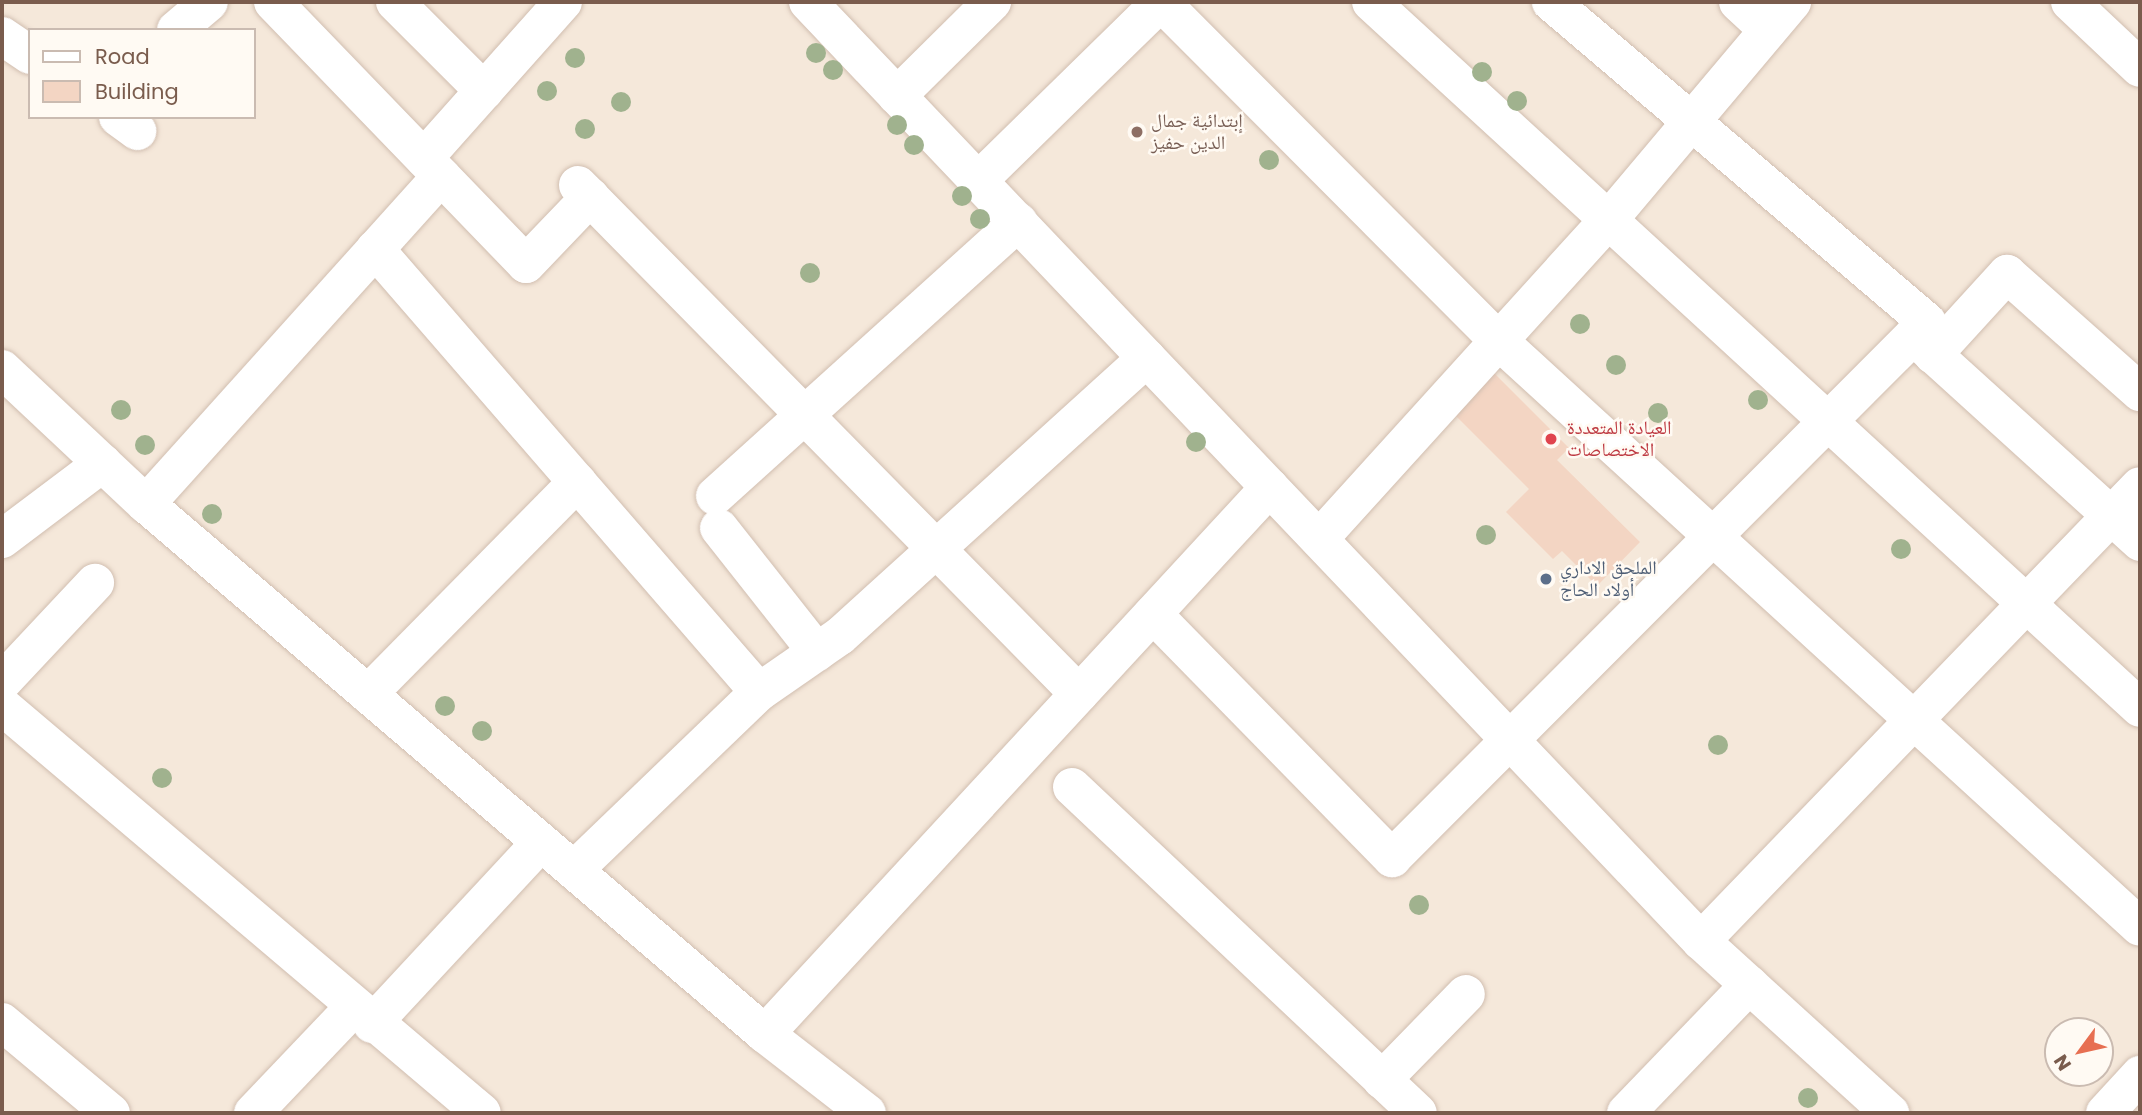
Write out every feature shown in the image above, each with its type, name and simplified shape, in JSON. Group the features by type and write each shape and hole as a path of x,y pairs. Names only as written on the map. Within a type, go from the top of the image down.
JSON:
{"street":[{"path":"178,28 209,2"},
{"path":"273,2 526,264 584,191 1079,694"},
{"path":"395,2 484,91"},
{"path":"146,504 375,249 484,91 563,2"},
{"path":"808,2 1701,941 1890,1113"},
{"path":"897,96 992,2"},
{"path":"978,181 1161,2 1499,341 2140,927"},
{"path":"1371,2 1606,223 2140,708"},
{"path":"1551,2 1927,322 1923,345"},
{"path":"1319,539 1606,223 1780,16 1738,2"},
{"path":"2070,2 2140,68"},
{"path":"2,36 28,54"},
{"path":"817,652 717,512 804,415 1018,222"},
{"path":"375,249 759,692"},
{"path":"1153,614 1392,858 1826,423 2007,274 2140,392"},
{"path":"1923,345 2140,542"},
{"path":"574,870 759,692 817,652 936,549 1147,358"},
{"path":"2,369 146,504 765,1034 867,1113"},
{"path":"2,539 103,463"},
{"path":"368,694 577,482"},
{"path":"1701,941 2140,486"},
{"path":"765,1034 1270,487"},
{"path":"2,682 95,583"},
{"path":"2,706 363,1016 482,1113"},
{"path":"1072,787 1418,1113"},
{"path":"253,1113 363,1016 541,842"},
{"path":"1626,1113 1749,985"},
{"path":"1382,1080 1466,994"},
{"path":"2,1021 111,1113"},
{"path":"2105,1113 2140,1075"}],"shaded area":[{"path":"2,2 2140,2 2140,1113 2,1113"}],"building":[{"path":"1492,371 1569,448 1557,460 1640,542 1597,586 1562,551 1553,559 1506,512 1529,489 1452,412"}],"place":[{"name":"إبتدائية جمال الدين حفيز","path":"1137,132"},
{"name":"العيادة المتعددة الاختصاصات","path":"1551,439"},
{"name":"الملحق الاداري أولاد الحاج","path":"1546,579"}]}
